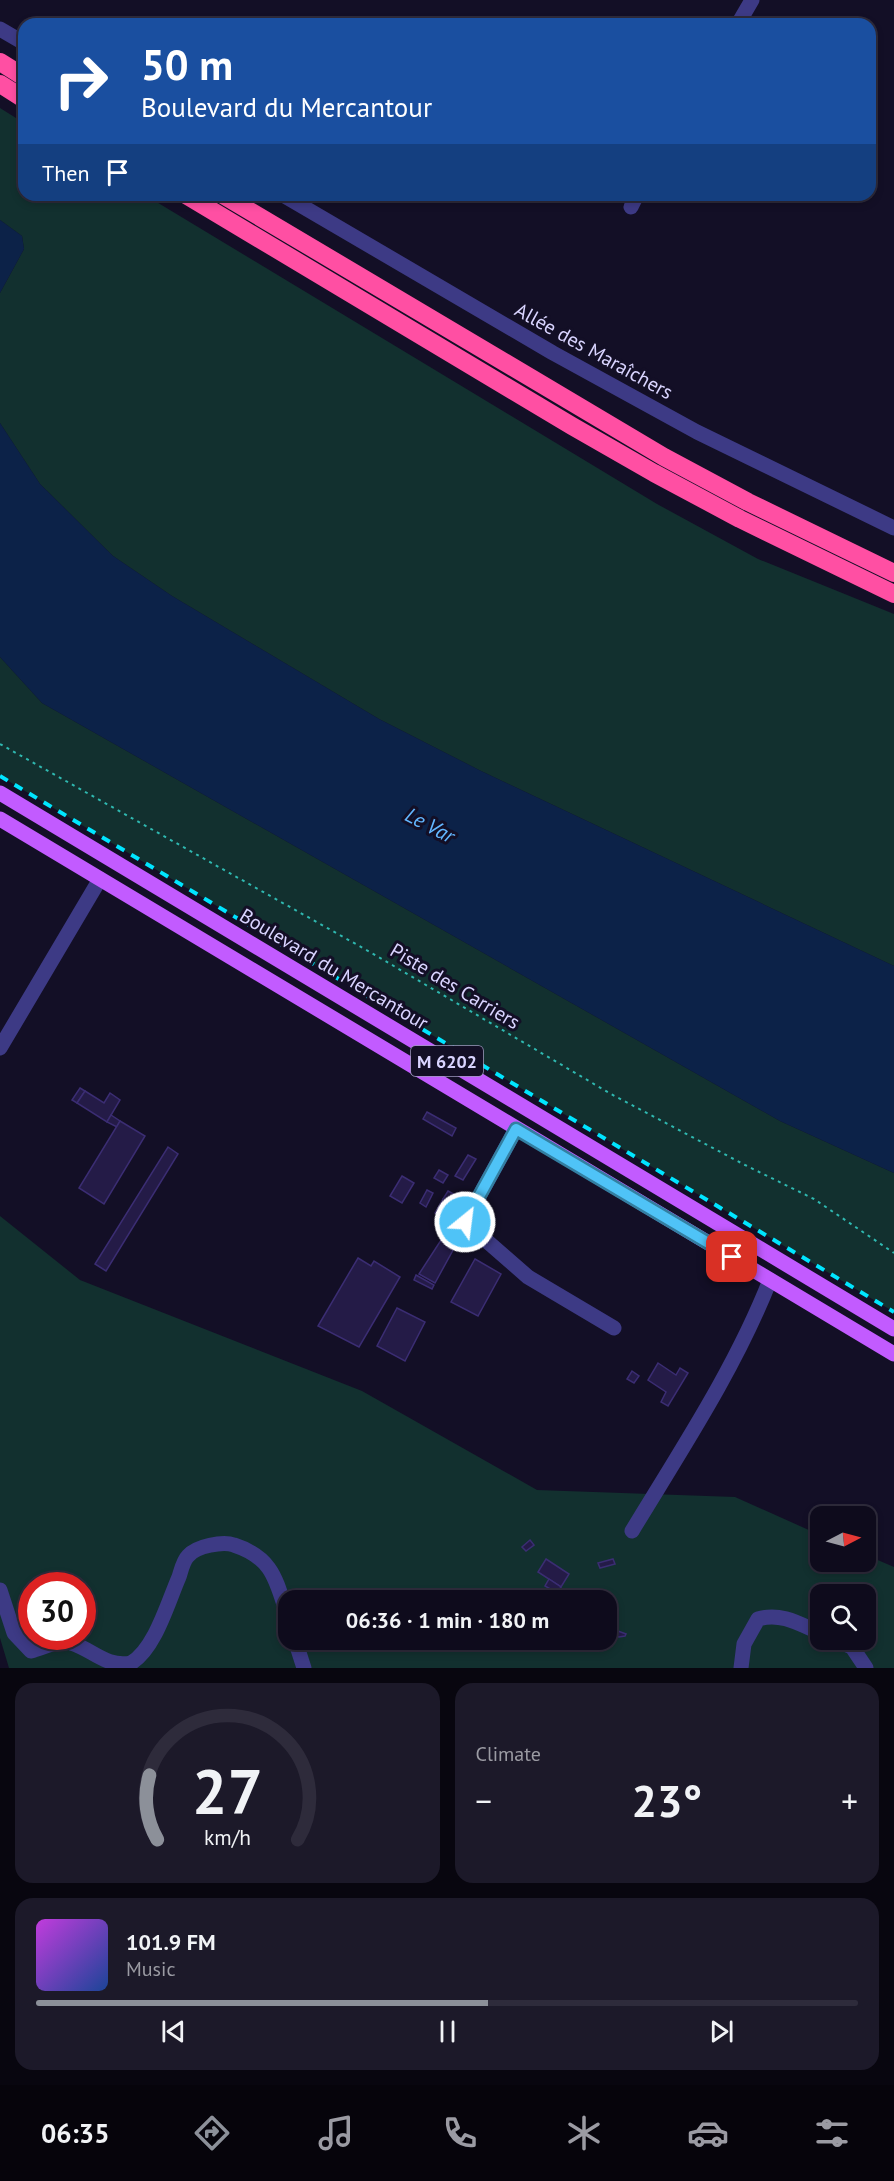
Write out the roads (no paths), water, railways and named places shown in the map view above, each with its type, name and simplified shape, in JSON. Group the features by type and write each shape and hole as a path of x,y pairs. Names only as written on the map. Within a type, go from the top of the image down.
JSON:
{"highway":[{"path":"0,62 18,73"},
{"path":"0,84 18,95"},
{"path":"196,201 654,473 749,524 894,594"},
{"path":"233,201 674,463 894,573"}],"main road":[{"name":"Boulevard du Mercantour","path":"0,793 894,1329"},
{"name":"M 6202","path":"0,819 894,1354"}],"street":[{"path":"742,18 752,0"},
{"path":"0,29 18,40"},
{"name":"Allée des Maraîchers","path":"293,201 553,353 666,415 758,464 894,528"},
{"path":"0,1048 100,879"},
{"path":"516,1129 465,1222 528,1276 614,1328"},
{"path":"632,1531 708,1404 752,1324 770,1280"},
{"path":"0,1590 14,1633 31,1651 62,1642 72,1643 113,1668 130,1664 147,1651 188,1555 206,1546 227,1542 247,1549 264,1560 279,1590"},
{"path":"741,1668 744,1644 758,1619 769,1615 784,1617 810,1629"},
{"path":"298,1650 304,1668"},
{"path":"854,1650 866,1668"}],"water":[{"path":"0,220 22,236 24,249 0,293"},
{"name":"Le Var","path":"0,423 40,484 113,556 172,596 379,719 481,771 894,966 894,1173 780,1121 42,703 0,657"}],"railway":[{"path":"0,776 894,1312"}]}
